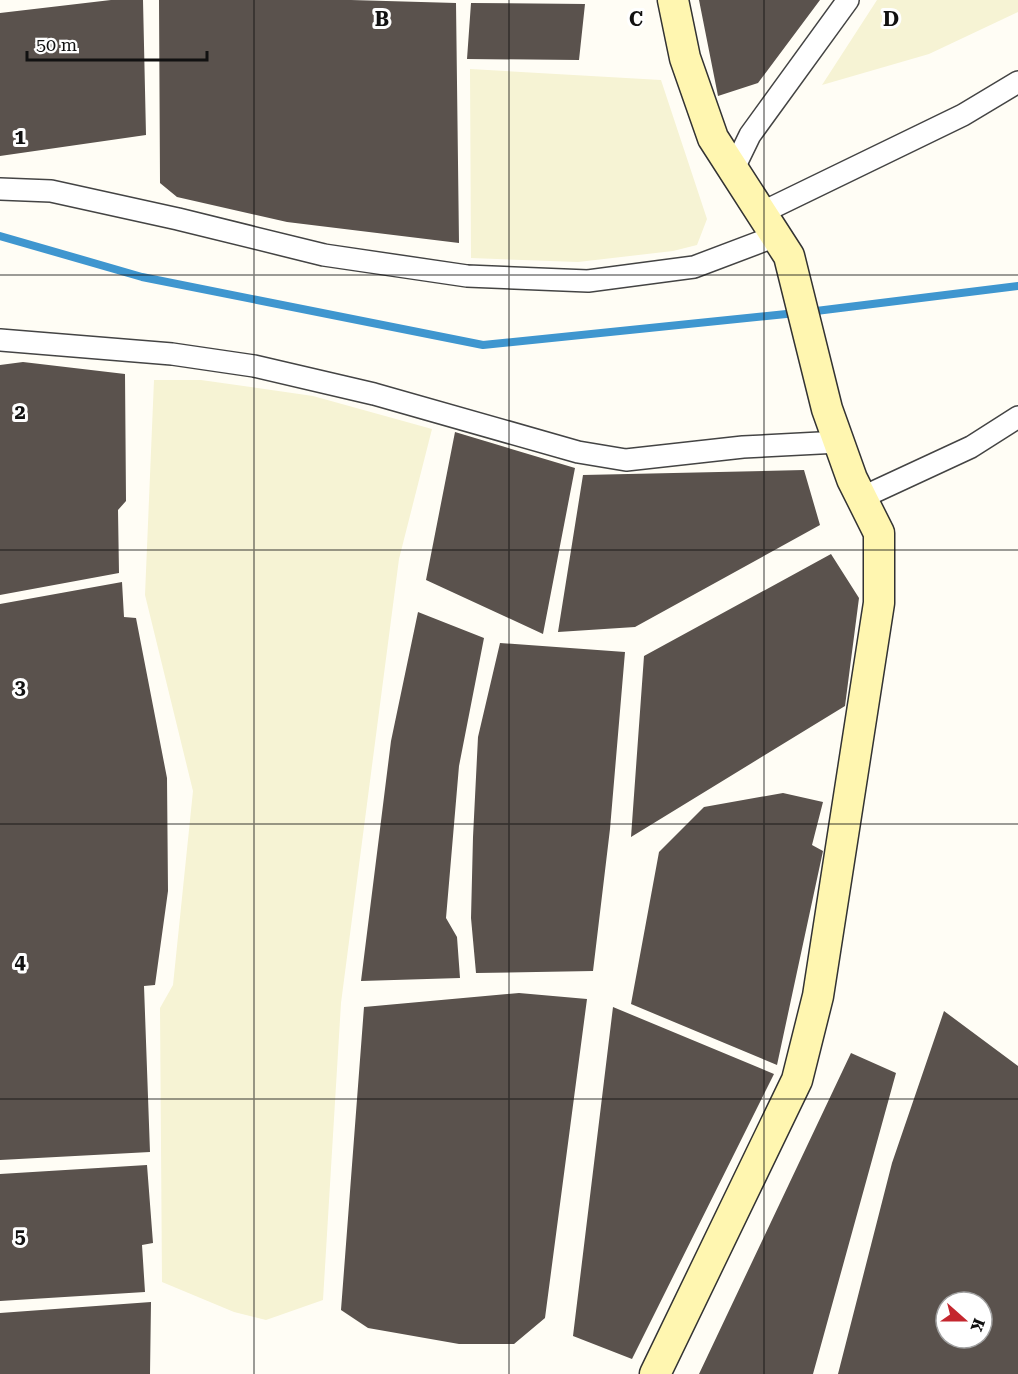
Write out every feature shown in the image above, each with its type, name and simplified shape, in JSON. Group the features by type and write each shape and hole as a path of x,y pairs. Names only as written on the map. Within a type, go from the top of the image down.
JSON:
{"street":[{"path":"655,1374 797,1080 818,996 879,603 879,533 852,479 827,409 775,235 712,138 685,58 673,0"},
{"path":"733,170 750,135 848,0"},
{"path":"0,189 51,191 324,255 467,276 588,281 694,267 775,235 1018,82"},
{"path":"0,340 172,354 254,366 374,394 578,452 626,460 742,447 839,442"},
{"path":"861,498 971,447 1018,417"}],"shaded area":[{"path":"877,0 1018,0 1018,12 929,54 822,85"},
{"path":"470,69 661,80 707,219 697,245 673,251 578,262 471,258"},
{"path":"154,380 201,380 313,396 432,429 399,559 341,1003 323,1300 266,1320 234,1312 162,1282 160,1008 173,985 193,791 145,595"}],"building":[{"path":"111,0 143,0 146,135 0,156 0,13"},
{"path":"159,0 351,0 456,3 459,243 287,222 177,197 160,183"},
{"path":"699,0 820,0 758,83 718,96"},
{"path":"471,3 585,4 579,60 467,59"},
{"path":"23,362 125,374 126,501 118,510 119,573 0,595 0,365"},
{"path":"455,432 575,468 543,634 426,580"},
{"path":"804,470 820,525 635,627 558,632 583,475"},
{"path":"831,554 859,598 845,706 631,837 644,656"},
{"path":"122,582 124,617 136,618 167,778 168,891 155,985 144,986 150,1152 0,1160 0,604"},
{"path":"418,612 484,638 459,766 446,918 457,937 460,978 361,981 391,741"},
{"path":"500,643 625,652 610,829 593,971 476,973 471,918 478,737"},
{"path":"783,793 823,802 812,845 823,851 777,1065 631,1004 659,852 704,807"},
{"path":"519,993 587,999 545,1318 514,1344 459,1344 368,1328 341,1310 364,1007"},
{"path":"613,1007 774,1074 632,1359 573,1336"},
{"path":"944,1011 1018,1066 1018,1374 838,1374 892,1163"},
{"path":"851,1053 896,1073 813,1374 699,1374"},
{"path":"147,1165 153,1243 142,1245 145,1292 0,1301 0,1174"},
{"path":"151,1302 150,1374 0,1374 0,1313"}],"waterway":[{"path":"0,236 142,277 483,345 796,313"},
{"path":"808,312 1018,286"}]}
